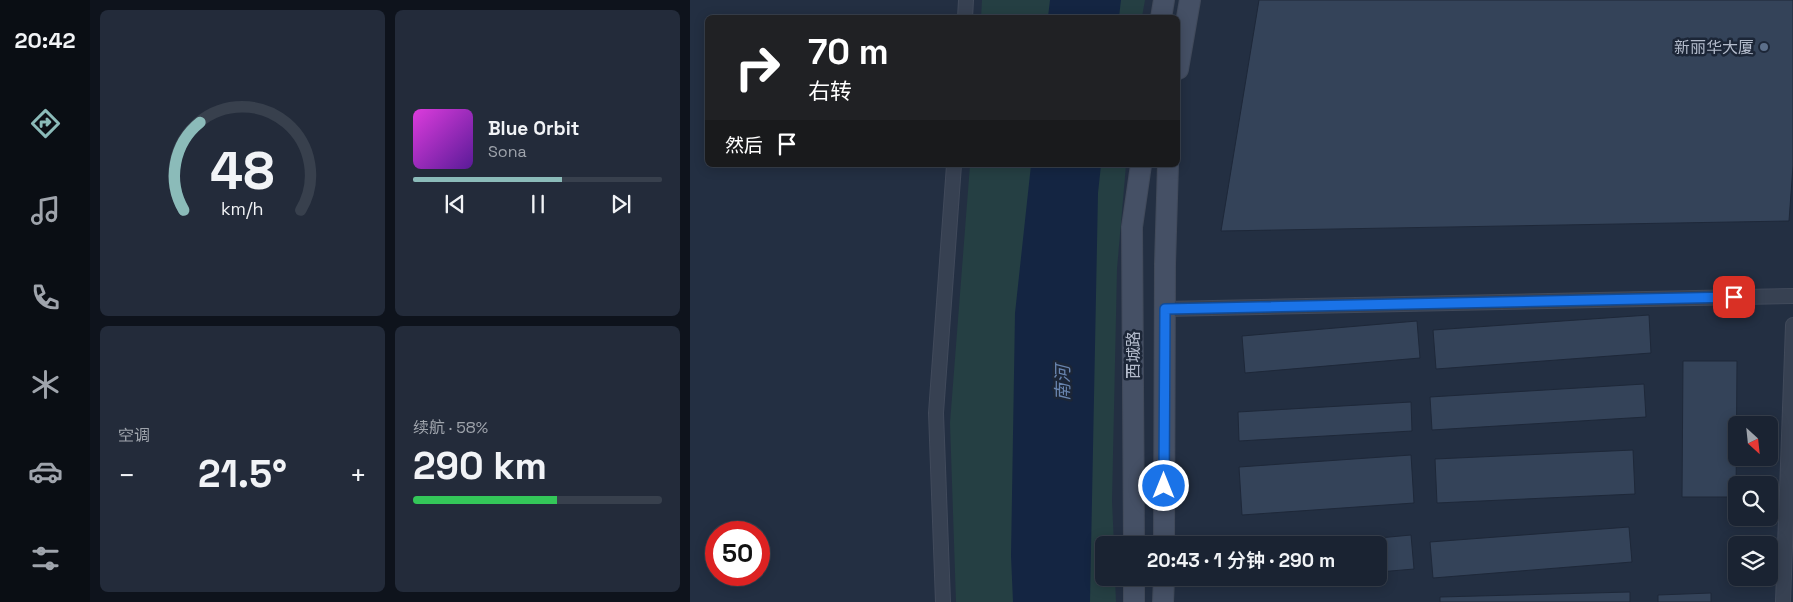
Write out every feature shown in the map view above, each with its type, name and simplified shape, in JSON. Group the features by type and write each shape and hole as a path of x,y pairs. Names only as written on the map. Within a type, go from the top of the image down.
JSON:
{"main road":[{"path":"1162,15 1164,0"},
{"path":"1180,58 1190,0"},
{"name":"西城路","path":"1134,536 1132,227 1140,167"},
{"name":"西城路","path":"1164,536 1168,167"},
{"path":"1134,586 1134,602"},
{"path":"1164,586 1164,602"}],"street":[{"path":"965,15 966,0"},
{"path":"943,602 936,413 954,167"},
{"path":"1165,309 1793,296"},
{"path":"1783,602 1793,325"}],"green space":[{"path":"982,0 1145,0 1142,15 981,15"},
{"path":"970,167 1126,167 1117,269 1112,501 1114,536 1095,536 1095,586 1115,586 1116,602 956,602 950,423"}],"water":[{"path":"1050,0 1121,0 1119,15 1048,15"},
{"name":"南河","path":"1031,167 1101,167 1098,193 1090,602 1013,602 1011,556 1015,313"}],"building":[{"path":"1259,0 1793,0 1793,166 1789,221 1221,231"},
{"path":"1649,315 1651,353 1436,369 1433,330"},
{"path":"1417,321 1420,358 1245,373 1242,336"},
{"path":"1683,361 1737,361 1737,416 1728,416 1728,466 1736,466 1736,476 1728,476 1728,497 1682,497"},
{"path":"1644,384 1646,417 1432,430 1430,397"},
{"path":"1411,402 1412,431 1239,441 1238,412"},
{"path":"1633,450 1635,494 1437,503 1435,459"},
{"path":"1411,455 1414,503 1242,515 1239,467"},
{"path":"1629,527 1632,562 1433,578 1430,542"},
{"path":"1411,535 1414,569 1387,571 1387,537"},
{"path":"1630,592 1630,602 1440,602 1440,597"},
{"path":"1711,593 1711,602 1658,602 1658,595"}],"place":[{"name":"新丽华大厦","path":"1764,47"}],"route":[{"path":"1164,486 1165,309 1734,297"}]}
